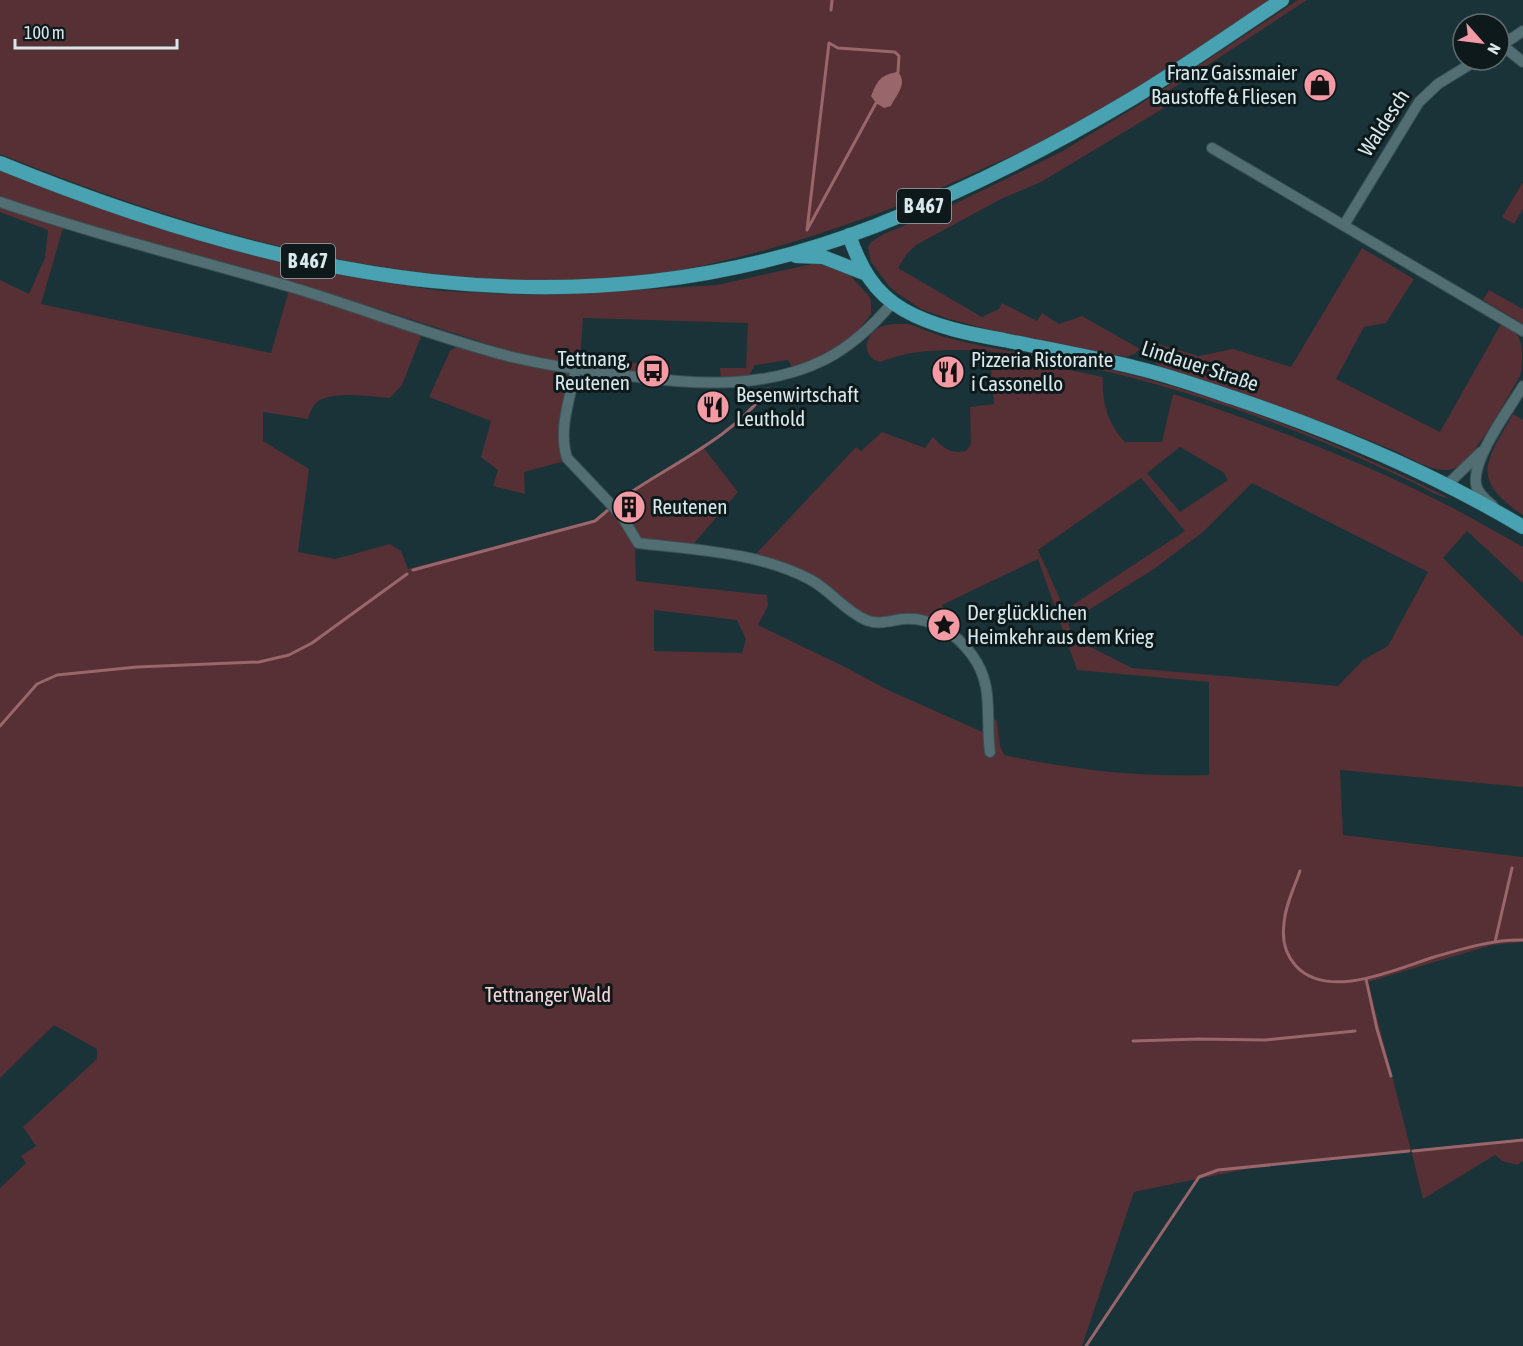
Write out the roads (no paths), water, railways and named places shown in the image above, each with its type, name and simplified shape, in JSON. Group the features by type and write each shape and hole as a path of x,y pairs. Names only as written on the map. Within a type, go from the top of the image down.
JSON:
{"main road":[{"name":"B 467","path":"0,163 101,201 211,236 304,260 385,276 484,286 585,287 684,278 782,256 849,235 939,199 1076,131 1136,96 1282,0"},
{"name":"Lindauer Straße","path":"849,235 864,273 881,293 916,316 955,329 1095,358 1176,379 1316,427 1378,452 1447,484 1523,527"},
{"path":"782,256 823,257 864,273"}],"street":[{"name":"Waldesch","path":"1344,225 1419,102 1438,84 1458,72"},
{"path":"1212,148 1523,331"},
{"path":"0,202 362,309 489,350 576,369 666,380 703,382 749,380 774,377 814,364 844,349 866,332 892,302"},
{"path":"576,369 563,430 567,459 621,515 638,543 755,560 810,580 848,610 866,620 881,623 919,619 939,626 959,640 981,669 989,709 990,752"},
{"path":"1502,514 1483,498 1476,484 1478,466 1484,449 1523,386"},
{"path":"1447,484 1484,449"}],"waterway":[{"path":"831,10 832,0"},
{"path":"829,43 838,48 895,52 899,56 898,72 876,103 807,230 829,43"},
{"path":"618,501 698,451 736,423 768,389"},
{"path":"413,570 595,521 608,510"},
{"path":"0,726 37,684 57,675 137,667 259,662 289,655 312,643 407,574"},
{"path":"1495,942 1512,868"},
{"path":"1300,871 1286,911 1283,935 1285,946 1296,966 1310,976 1326,981 1344,982 1363,979 1467,948 1501,941 1523,940"},
{"path":"1366,979 1377,1029 1391,1076"},
{"path":"1133,1041 1265,1040 1355,1031"},
{"path":"1413,1151 1523,1140"},
{"path":"1086,1346 1199,1177 1218,1170 1409,1151"}],"place":[{"name":"Franz Gaissmaier Baustoffe & Fliesen","path":"1320,85"},
{"name":"Tettnang, Reutenen","path":"653,371"},
{"name":"Pizzeria Ristorante i Cassonello","path":"948,372"},
{"name":"Besenwirtschaft Leuthold","path":"713,407"},
{"name":"Reutenen","path":"629,507"},
{"name":"Der glücklichen Heimkehr aus dem Krieg","path":"944,625"}],"park label":[{"name":"Tettnanger Wald","path":"548,995"}]}
